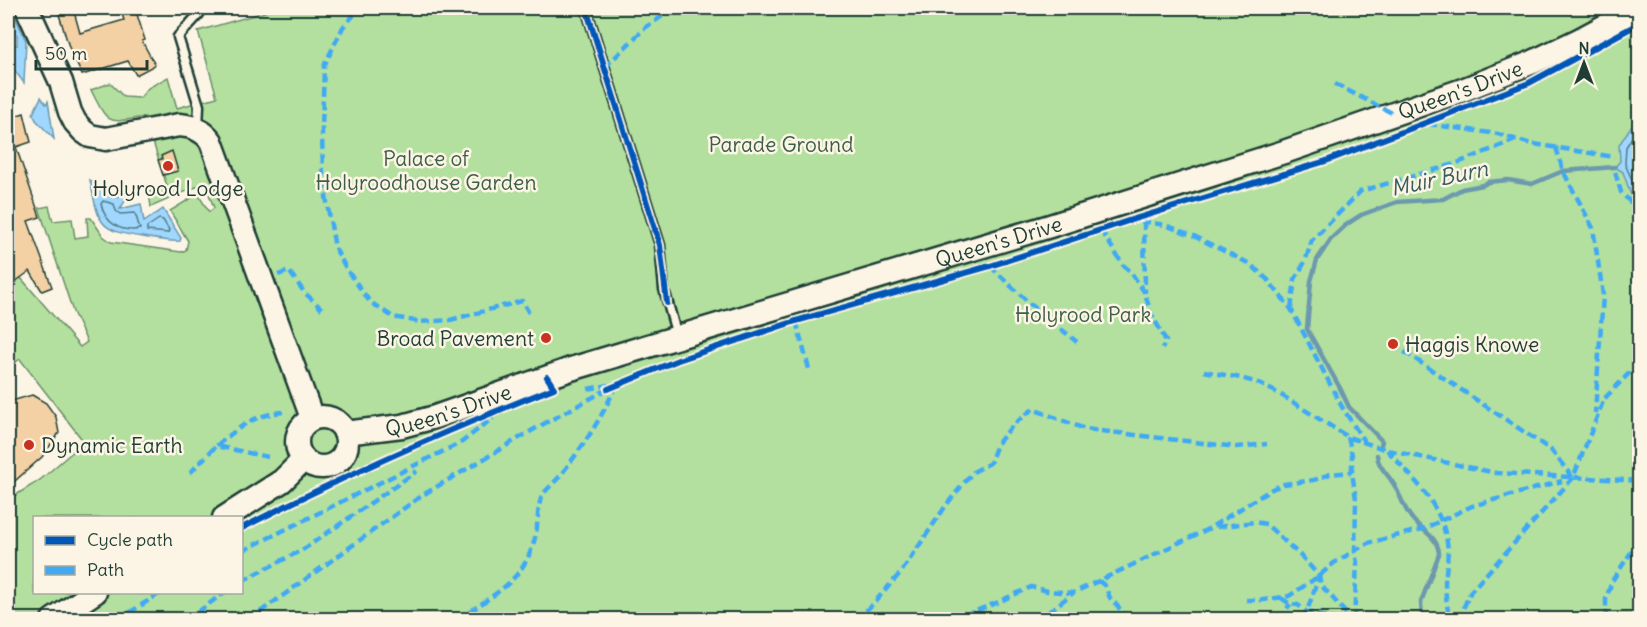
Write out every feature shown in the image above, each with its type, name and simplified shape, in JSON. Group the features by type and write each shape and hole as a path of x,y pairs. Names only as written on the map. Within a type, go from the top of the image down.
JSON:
{"street":[{"path":"27,8 61,82 70,112 83,131 90,136 106,139 180,125 198,129 211,141 312,418"},
{"name":"Queen's Drive","path":"345,433 402,426 435,417 547,377 1061,223 1320,140 1460,91 1533,62 1639,8"},
{"path":"312,418 332,419 340,424 345,433 347,443 345,453 336,464 321,468 312,466 303,460 298,452 297,437 304,424 312,418"},
{"path":"227,516 282,481 303,460"},
{"path":"53,620 92,594"}],"lane":[{"path":"198,129 199,106 178,37 202,8"},
{"path":"586,8 660,245 664,290 677,338"}],"green space":[{"name":"Holyrood Park","path":"264,8 1639,8 1639,619 8,619 8,500 40,480 84,442 20,359 8,368 8,276 21,278 80,347 87,342 73,312 39,208 49,206 53,221 72,219 75,238 88,236 87,218 91,218 103,236 111,242 181,252 186,250 188,241 170,211 198,194 209,212 214,208 205,183 151,207 149,192 167,186 145,117 116,121 110,119 91,90 110,83 124,97 140,98 148,88 168,77 177,108 217,97 198,31 265,12"}],"water":[{"path":"13,11 26,41 24,83 8,62 8,38 10,38 10,46 17,45 17,35 8,29"},
{"path":"41,97 46,104 48,101 54,139 33,114"},
{"path":"1639,114 1640,206 1633,201 1623,172 1615,167 1620,161 1619,145"},
{"path":"90,180 111,197 129,195 120,209 141,204 144,222 163,209 181,238 180,241 128,235 108,228 99,215"}],"building":[{"path":"57,8 73,8 80,33 124,20 120,8 135,8 145,40 142,41 155,65 136,75 128,61 82,75 69,47"},
{"path":"24,113 31,142 16,147 40,217 28,221 52,287 42,291 30,271 8,287 8,118"},
{"name":"Holyrood Lodge","path":"172,151 178,171 163,175 158,160"},
{"name":"Dynamic Earth","path":"32,395 46,403 56,417 59,433 42,457 8,487 8,402"}],"waterway":[{"name":"Muir Burn","path":"1381,445 1382,441 1349,407 1307,329 1311,281 1317,260 1331,239 1361,215 1397,202 1443,199 1462,189 1488,182 1508,180 1532,184 1563,171 1615,167"},
{"name":"Muir Burn","path":"1377,455 1408,513 1433,539 1438,548 1439,554 1421,602 1422,620"}],"marked path":[{"path":"265,9 269,8"},
{"path":"366,8 354,15 343,27 324,66 323,179 335,248 347,270 370,302 393,317 420,322 450,320 522,301 529,313"},
{"path":"605,67 646,27 675,8"},
{"path":"1335,84 1394,114"},
{"path":"1428,124 1498,134 1528,143 1614,157"},
{"path":"1291,309 1295,279 1305,262 1312,240 1361,191 1455,164 1518,139"},
{"path":"1556,147 1563,171 1593,228 1603,295 1595,413"},
{"path":"1615,172 1621,192 1640,213"},
{"path":"1141,221 1165,225 1194,236 1250,264 1268,280 1291,309 1342,407 1365,443"},
{"path":"1144,221 1145,293"},
{"path":"1101,230 1123,265 1145,293 1150,311 1166,341 1162,349"},
{"path":"990,266 1029,303 1077,342"},
{"path":"278,275 289,271 304,292 322,309"},
{"path":"796,321 809,369"},
{"path":"1393,344 1551,450 1573,478"},
{"path":"1458,620 1471,591 1573,478 1604,399 1640,362"},
{"path":"1204,371 1258,383 1348,437 1387,450 1496,473 1640,481"},
{"path":"588,389 609,385"},
{"path":"249,620 421,496 608,389"},
{"path":"459,620 505,586 523,566 535,538 541,498 583,445 614,390"},
{"path":"856,620 902,571 947,504 973,472 990,463 997,444 1012,426 1033,409 1085,429 1236,447 1267,444"},
{"path":"268,457 216,446 254,419 283,412"},
{"path":"243,551 462,442 493,418"},
{"path":"1348,437 1356,499 1355,552 1357,563 1354,620"},
{"path":"190,473 216,446"},
{"path":"1387,450 1414,479 1437,512 1442,524 1448,548 1445,592 1449,620"},
{"path":"243,580 304,549 417,471"},
{"path":"952,620 1031,587 1073,593 1208,529 1272,489 1284,484 1314,480 1330,474 1352,472"},
{"path":"1246,600 1289,596 1334,563 1368,543 1423,529 1472,506 1562,481"},
{"path":"1217,527 1254,522 1266,524 1303,558 1319,576 1321,585 1352,620"},
{"path":"1606,620 1606,599 1612,581 1640,539"},
{"path":"1304,620 1319,576"},
{"path":"1099,581 1105,586 1110,598 1130,620"},
{"path":"1038,620 1073,593"},
{"path":"118,620 159,594"},
{"path":"187,620 222,594"},
{"path":"1281,598 1290,604 1298,605 1307,612 1337,620"},
{"path":"1280,620 1290,604"}],"cycle path":[{"path":"586,8 660,245 667,303"},
{"path":"608,389 678,360 796,321 990,266 1131,220 1326,161 1529,83 1640,23"},
{"path":"243,528 396,454 554,388 547,377"}],"place":[{"name":"Holyrood Lodge","path":"168,166"},
{"name":"Broad Pavement","path":"546,338"},
{"name":"Haggis Knowe","path":"1393,344"},
{"name":"Dynamic Earth","path":"29,445"}],"park label":[{"name":"Parade Ground","path":"781,144"},
{"name":"Palace of Holyroodhouse Garden","path":"426,170"}]}
